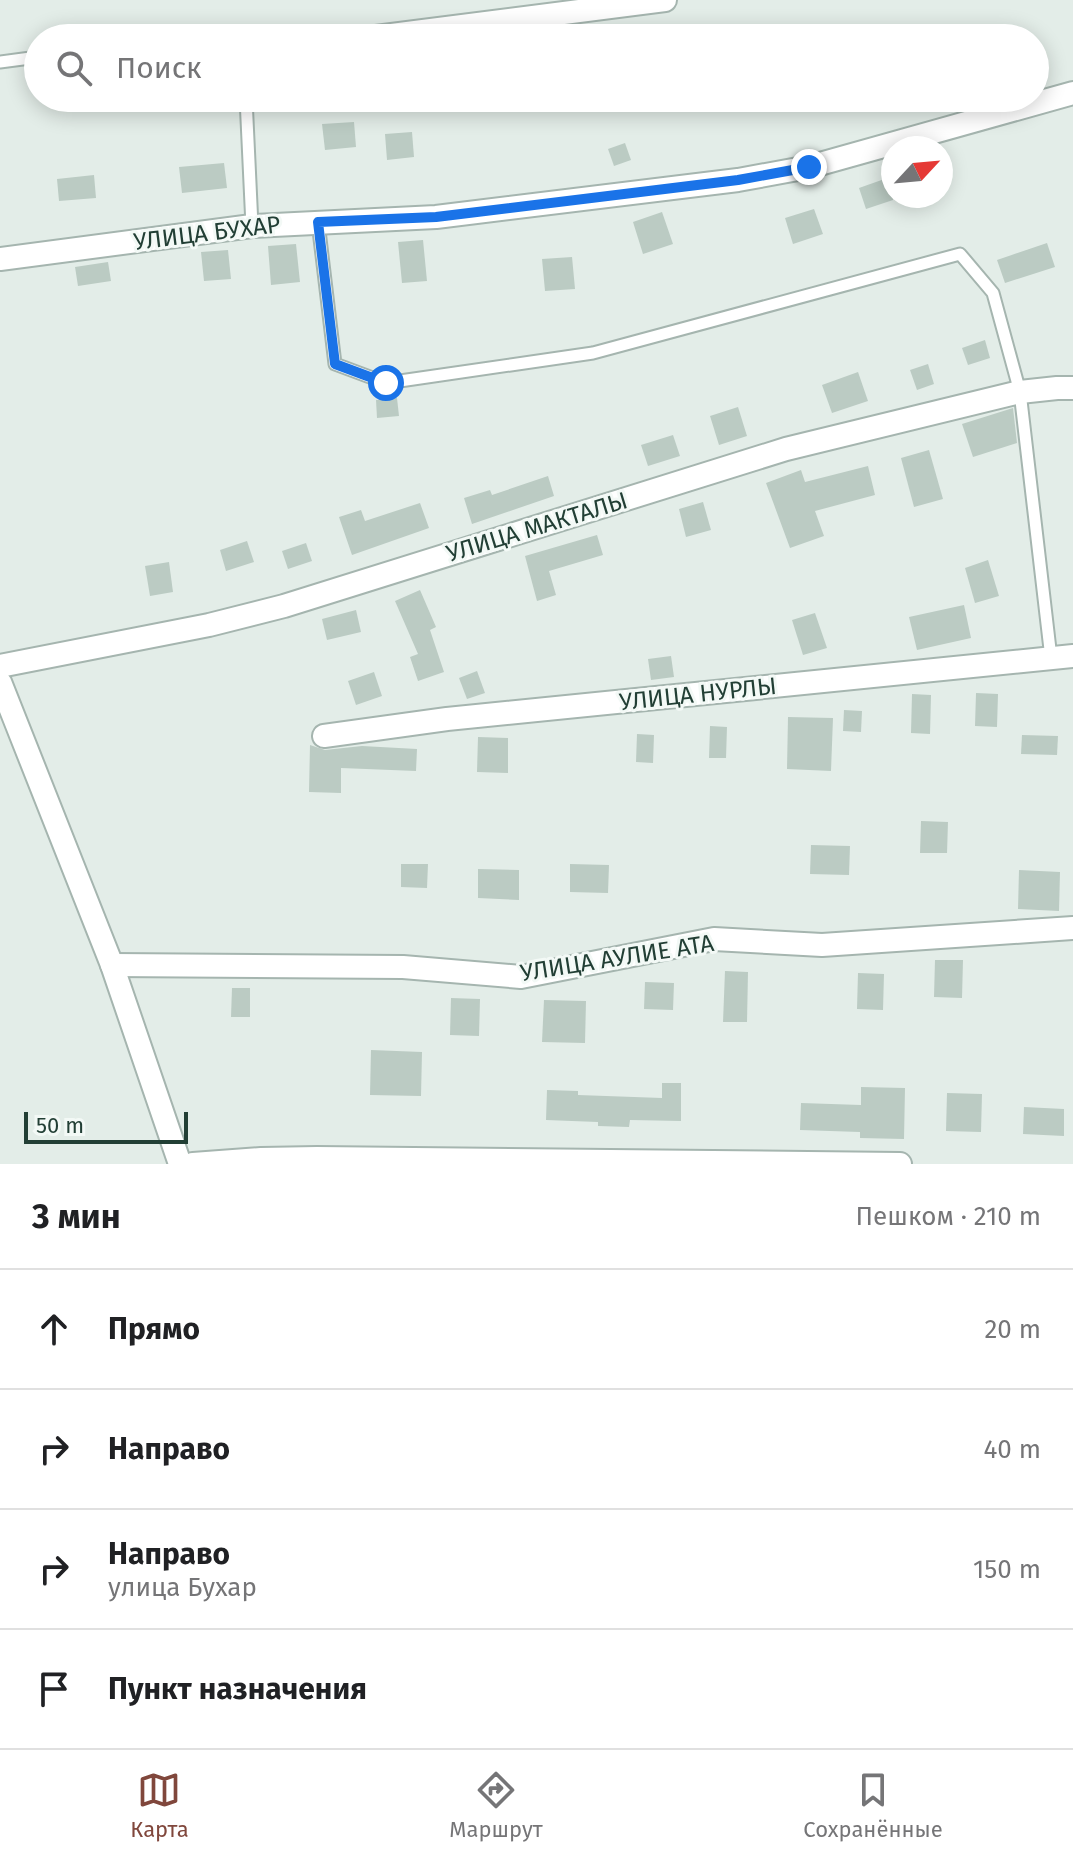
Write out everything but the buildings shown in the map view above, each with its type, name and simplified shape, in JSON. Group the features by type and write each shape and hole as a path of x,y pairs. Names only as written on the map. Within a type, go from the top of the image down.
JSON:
{"street":[{"path":"477,24 665,0"},
{"name":"УЛИЦА БУХАР","path":"1049,100 1073,93"},
{"name":"УЛИЦА БУХАР","path":"0,259 252,226 436,217 738,180 809,167 1005,112"},
{"name":"УЛИЦА МАКТАЛЫ","path":"0,666 209,625 284,606 786,449 1020,392 1073,388"},
{"name":"УЛИЦА НУРЛЫ","path":"324,736 447,719 1062,657"},
{"path":"0,682 112,965 180,1164"},
{"name":"УЛИЦА АУЛИЕ АТА","path":"112,965 403,967 521,977 714,939 822,945 1073,928"},
{"path":"193,1164 317,1158 900,1164"}],"lane":[{"path":"0,62 24,59"},
{"path":"247,112 252,226"},
{"path":"318,222 335,364 386,383 593,353 960,254 993,293 1020,392 1062,657"}],"route":[{"path":"386,383 335,364 318,222 436,217 738,180 809,167"}]}
